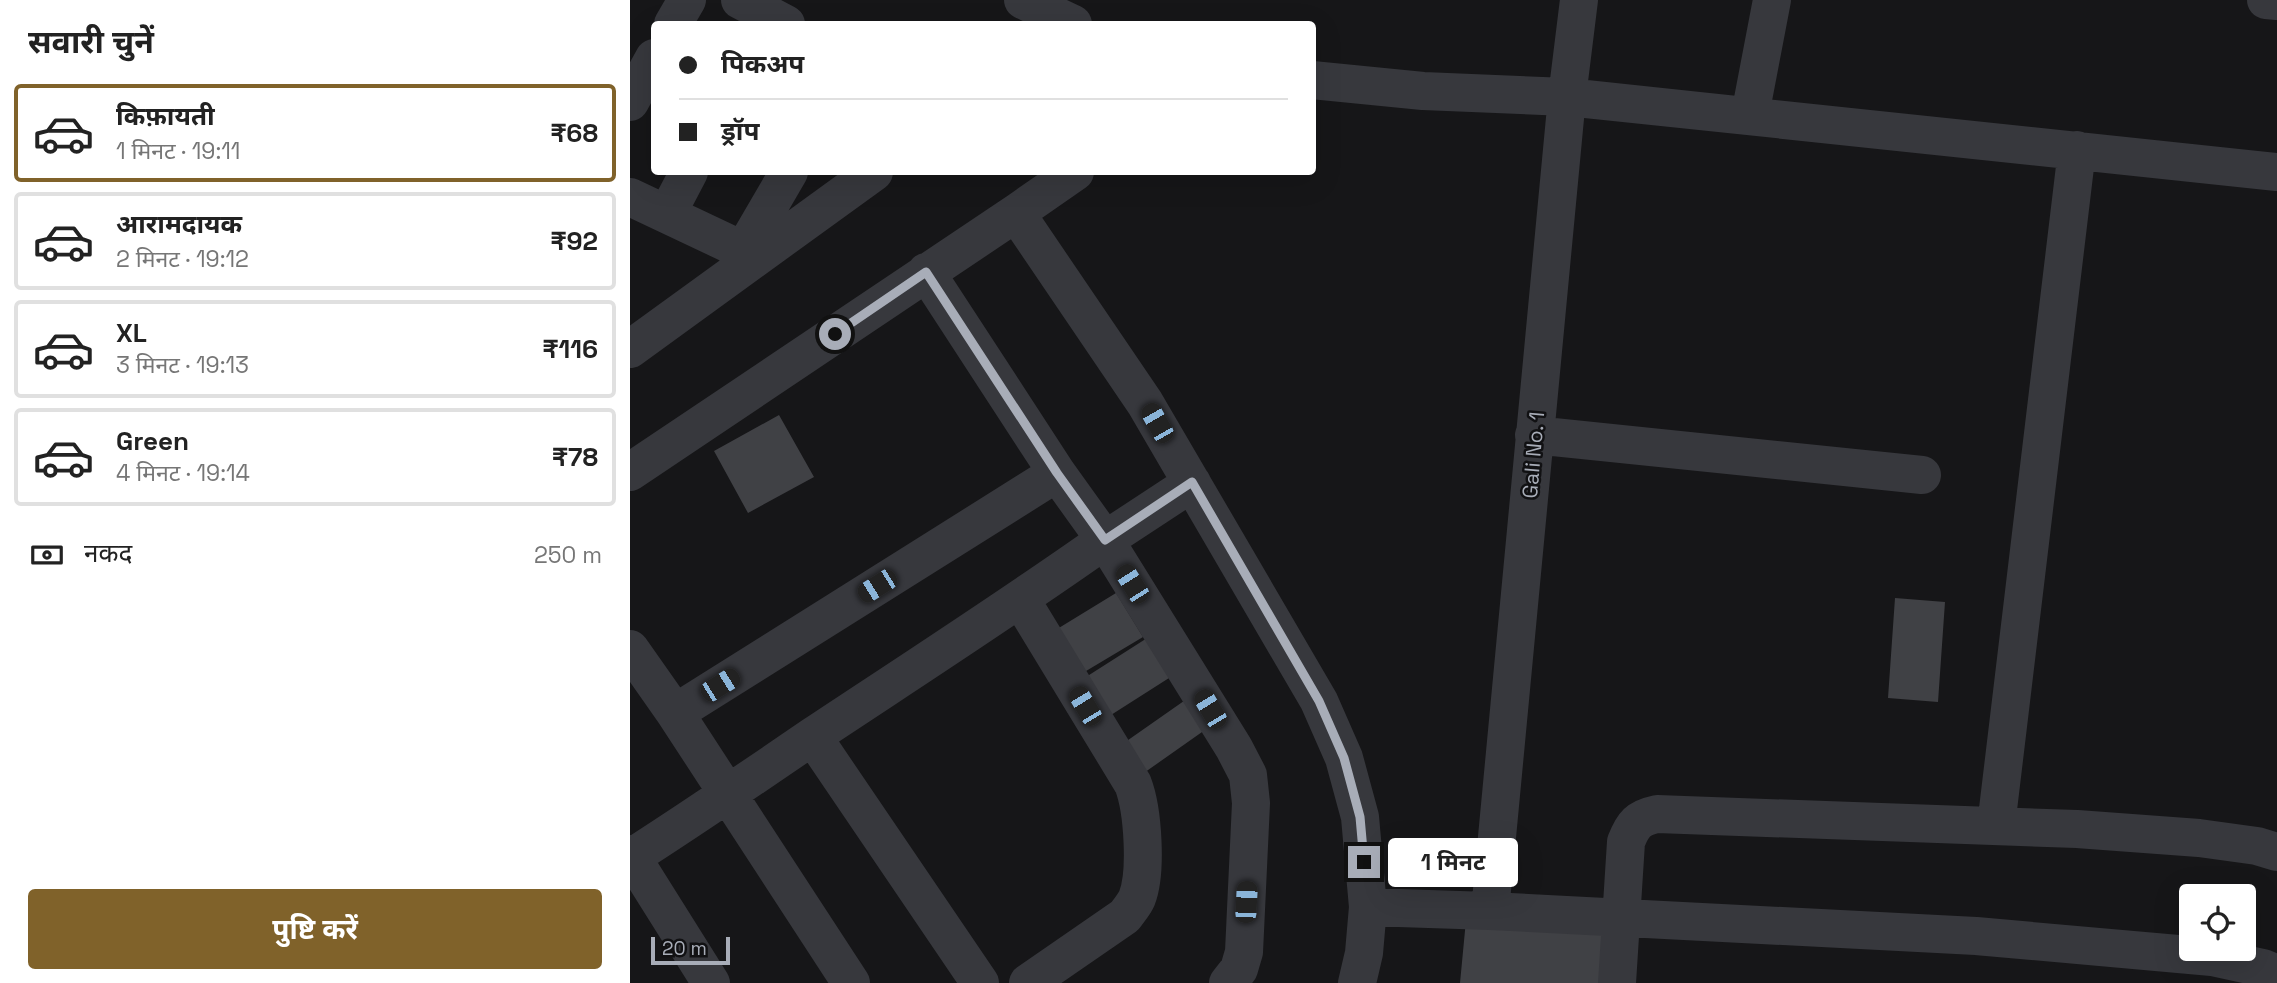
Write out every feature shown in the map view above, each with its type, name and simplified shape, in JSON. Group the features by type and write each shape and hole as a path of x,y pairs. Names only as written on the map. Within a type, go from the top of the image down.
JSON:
{"street":[{"path":"675,21 687,0"},
{"path":"1023,0 1073,18"},
{"name":"Gali No. 1","path":"1467,910 1534,435 1545,96 1579,0"},
{"path":"1750,115 1772,0"},
{"path":"2266,0 2277,1"},
{"path":"630,102 651,64"},
{"path":"1316,80 1423,91 1545,96 1750,115 2277,172"},
{"path":"1996,826 2077,150"},
{"path":"667,214 687,175"},
{"path":"750,254 788,175"},
{"path":"630,349 750,254 869,175"},
{"path":"630,472 1071,175"},
{"path":"630,197 750,254"},
{"path":"1016,213 1145,403 1319,701 1344,758 1360,817 1368,907 1364,953 1357,983"},
{"path":"926,272 1057,473 1105,540 1248,775 1251,803 1244,952 1239,969 1228,983"},
{"path":"1534,435 1922,475"},
{"path":"675,713 1057,473"},
{"path":"711,983 631,856 728,796 1192,482"},
{"path":"1021,600 1133,785 1139,800 1142,824 1140,885 1131,908 1125,916 1028,983"},
{"path":"630,649 675,713 851,983"},
{"path":"813,737 979,983"},
{"path":"1618,983 1626,842 1632,827 1641,817 1657,814 1996,826 2199,838 2257,846 2277,852"},
{"path":"1368,907 1976,936 2212,957 2263,968 2277,974"}],"building":[{"path":"779,415 814,477 748,513 714,451"},
{"path":"1116,593 1143,637 1076,677 1049,634"},
{"path":"1895,598 1945,602 1938,702 1888,698"},
{"path":"1155,633 1180,671 1100,722 1075,684"},
{"path":"1191,696 1212,725 1141,775 1121,745"},
{"path":"1466,920 1612,928 1608,983 1460,983"}],"route":[{"path":"835,334 926,272 1057,473 1105,540 1192,482 1319,701 1344,758 1360,817 1364,862"}]}
